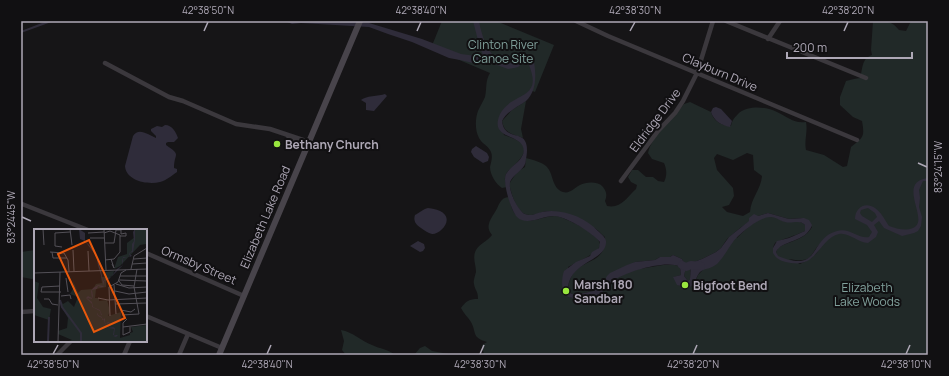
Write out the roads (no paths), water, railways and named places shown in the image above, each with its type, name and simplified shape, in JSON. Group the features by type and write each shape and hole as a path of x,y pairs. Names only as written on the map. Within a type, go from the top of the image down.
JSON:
{"street":[{"name":"Elizabeth Lake Road","path":"218,355 360,21"},
{"name":"Clayburn Drive","path":"576,21 608,36 857,140"},
{"name":"Eldridge Drive","path":"621,181 658,131 679,107 689,90 713,21"},
{"path":"726,21 866,78"},
{"path":"768,39 780,21"},
{"path":"105,63 169,97 183,101 236,124 261,127 285,134 308,144"},
{"path":"22,204 85,229"},
{"name":"Ormsby Street","path":"147,253 244,296"},
{"path":"21,312 34,310"},
{"path":"147,316 222,348"},
{"path":"179,355 188,334"},
{"path":"57,355 70,342"},
{"path":"124,355 130,342"}],"waterway":[{"path":"682,265 686,267 691,265 701,266"}],"place":[{"name":"Bethany Church","path":"277,144"},
{"name":"Bigfoot Bend","path":"685,285"},
{"name":"Marsh 180 Sandbar","path":"566,291"}],"park label":[{"name":"Clinton River Canoe Site","path":"503,51"},
{"name":"Elizabeth Lake Woods","path":"867,294"}]}
